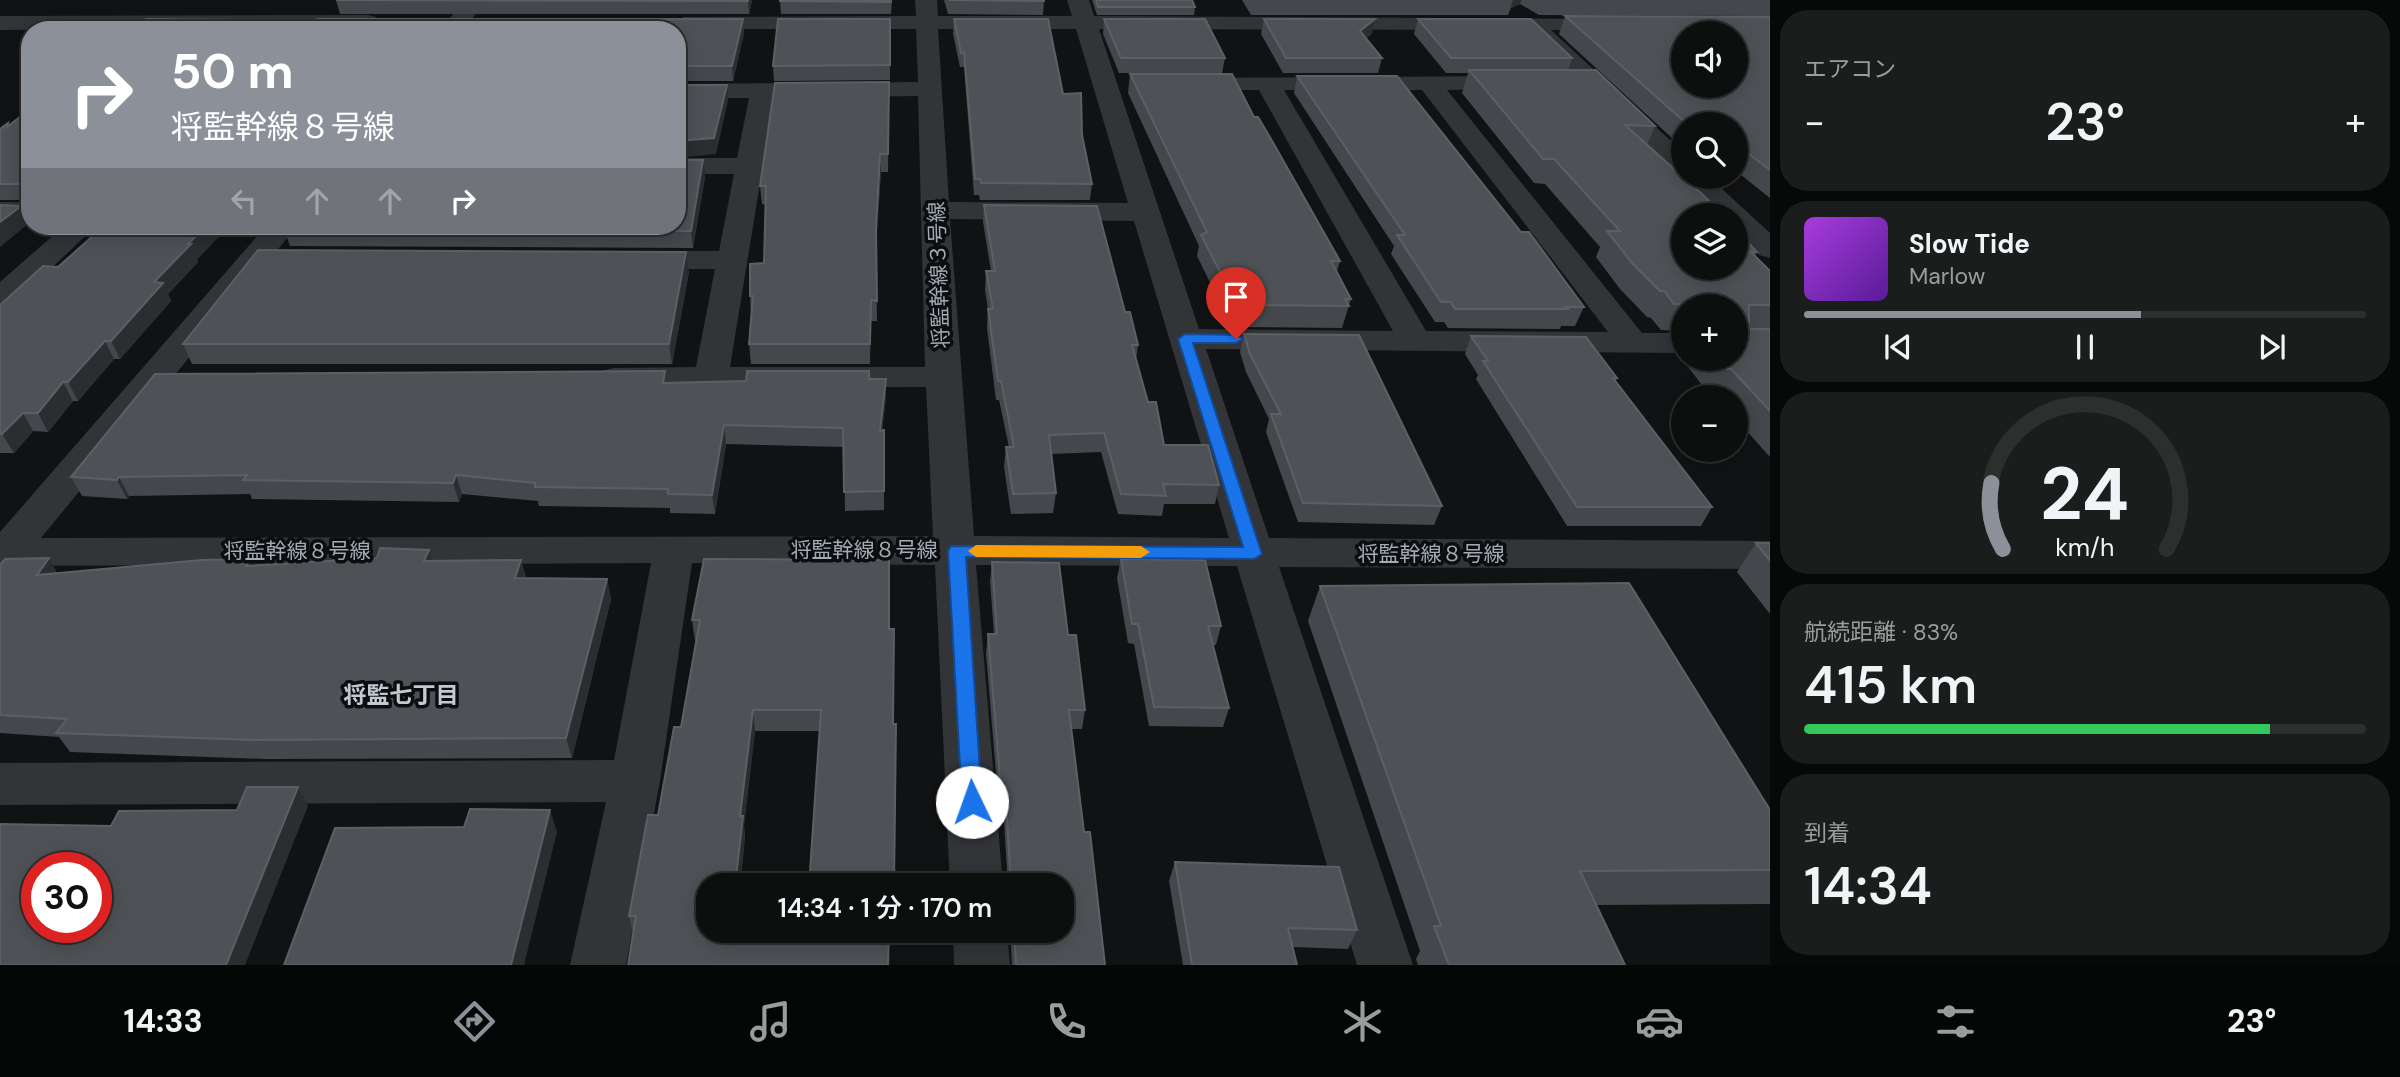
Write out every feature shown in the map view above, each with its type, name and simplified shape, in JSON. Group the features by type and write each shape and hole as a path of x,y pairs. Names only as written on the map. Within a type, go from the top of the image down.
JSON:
{"street":[{"path":"302,21 312,0"},
{"path":"458,21 476,0"},
{"path":"767,22 771,0"},
{"path":"1507,0 1671,156"},
{"path":"686,22 767,22 927,11 1081,11 1531,24 1640,24"},
{"name":"将監幹線３号線","path":"927,11 943,377 957,551 976,873"},
{"path":"1081,11 1118,83 1145,212 1385,965"},
{"path":"0,23 21,23"},
{"path":"1159,83 1539,83"},
{"path":"1430,83 1633,343"},
{"path":"1566,83 1593,83"},
{"path":"1268,84 1415,341"},
{"path":"686,91 931,89"},
{"path":"711,378 763,91"},
{"path":"686,166 749,166"},
{"path":"1706,189 1721,203"},
{"path":"936,210 1145,212"},
{"path":"0,211 21,211"},
{"path":"1748,228 1770,249"},
{"path":"0,299 71,235"},
{"path":"3,552 275,235"},
{"path":"256,258 298,258"},
{"path":"606,260 731,260"},
{"path":"1185,339 1671,343"},
{"path":"153,377 195,377"},
{"path":"586,377 943,377"},
{"path":"598,965 635,781 674,549"},
{"name":"将監幹線８号線","path":"3,552 674,549 1770,555"},
{"path":"1601,555 1629,601"},
{"path":"0,784 635,781"},
{"path":"981,943 982,965"}],"building":[{"path":"336,0 748,0 748,1"},
{"path":"891,0 891,2 780,1"},
{"path":"949,0 1044,0 1044,1"},
{"path":"1096,0 1192,0 1195,7 1098,7"},
{"path":"1565,16 1770,17 1770,170 1748,153 1748,112 1673,112"},
{"path":"146,19 235,20 234,21 143,21"},
{"path":"743,19 732,66 686,66 686,21 315,21"},
{"path":"778,19 890,19 890,65 773,66"},
{"path":"954,19 1048,19 1063,94 1081,93 1082,135 1092,184 981,183 980,179 975,179 964,52 961,53"},
{"path":"1104,19 1205,19 1225,58 1121,58"},
{"path":"1264,19 1375,19 1360,31 1382,58 1286,58"},
{"path":"1418,19 1531,19 1572,58 1451,58"},
{"path":"1469,70 1596,70 1655,126 1625,125 1671,166 1671,189 1696,189 1711,203 1671,203 1671,280 1748,280 1748,242 1757,252 1751,252 1770,271 1770,305 1749,305 1749,329 1770,329 1770,411 1733,371 1748,371 1748,294 1671,294 1671,300 1632,263 1607,231 1620,231 1554,159 1543,159"},
{"path":"1130,74 1232,74 1254,117 1258,117 1340,261 1331,261 1351,299 1345,299 1349,306 1237,305 1201,235 1207,232"},
{"path":"1297,76 1397,76 1521,232 1529,232 1584,307 1455,309 1451,302 1441,302 1397,235 1405,235"},
{"path":"889,82 888,154 880,154 876,229 877,301 871,300 870,344 749,344 753,296 750,296 750,264 764,263 766,186 760,186 775,83"},
{"path":"686,85 727,85 714,138 686,140"},
{"path":"21,116 21,184 0,184 0,129 8,123 7,127"},
{"path":"686,160 703,160 691,231 686,231"},
{"path":"0,205 21,206 0,222"},
{"path":"984,205 1097,206 1125,312 1130,312 1138,345 1132,345 1148,402 1156,402 1164,445 1208,445 1219,485 1163,484 1166,496 1121,494 1104,433 1049,435 1056,493 1013,494 1006,447 1014,447 1001,381 998,381 988,309 993,309 986,271 995,271"},
{"path":"94,235 197,235 154,282 163,283 111,341 105,341 68,382 63,382 38,413 23,413 0,434 0,305 43,266 58,267"},
{"path":"258,250 686,252 669,344 183,344"},
{"path":"1244,334 1359,335 1442,506 1303,503 1271,414 1281,414 1250,354"},
{"path":"1471,336 1586,337 1617,378 1613,378 1671,454 1671,462 1677,462 1712,507 1577,507 1483,361 1488,361"},
{"path":"665,371 663,383 746,381 747,371 869,371 869,379 886,379 880,431 884,430 884,491 844,492 843,428 724,425 712,495 668,494 668,489 535,487 535,483 456,475 453,483 243,480 247,475 119,477 117,480 71,477 155,374"},
{"path":"1756,543 1770,543 1770,561"},
{"path":"380,548 429,550 424,561 521,560 515,578 607,579 566,738 254,740 56,733 67,719 0,715 0,565 5,559 49,558 37,575 202,560 251,559 246,566 377,558"},
{"path":"704,559 889,560 889,629 894,629 893,724 896,724 894,873 810,873 821,710 753,710 740,816 743,816 736,873 696,873 696,943 889,943 888,965 628,965 636,916 629,916 648,815 658,815 674,727 681,727 700,620 692,620"},
{"path":"1121,559 1205,560 1221,626 1208,626 1229,708 1154,707 1138,624 1132,624"},
{"path":"992,562 1059,563 1068,635 1076,635 1085,710 1069,710 1084,832 1090,832 1105,965 1016,965 1015,943 1074,943 1074,873 1010,873 1006,803 1002,803 988,634 997,634"},
{"path":"1629,583 1770,810 1770,870 1580,871 1625,965 1449,965 1434,926 1441,926 1320,586"},
{"path":"247,787 298,787 226,965 0,965 0,824 111,826 119,811 237,810"},
{"path":"470,809 550,810 511,965 284,965 335,828 464,827"},
{"path":"1175,862 1339,867 1357,930 1288,928 1297,965 1192,965"}],"slow traffic":[{"path":"976,551 1141,552"}],"district":[{"name":"将監七丁目","path":"401,695"}],"route":[{"path":"972,802 957,551 1254,554 1185,339 1236,339"}]}
